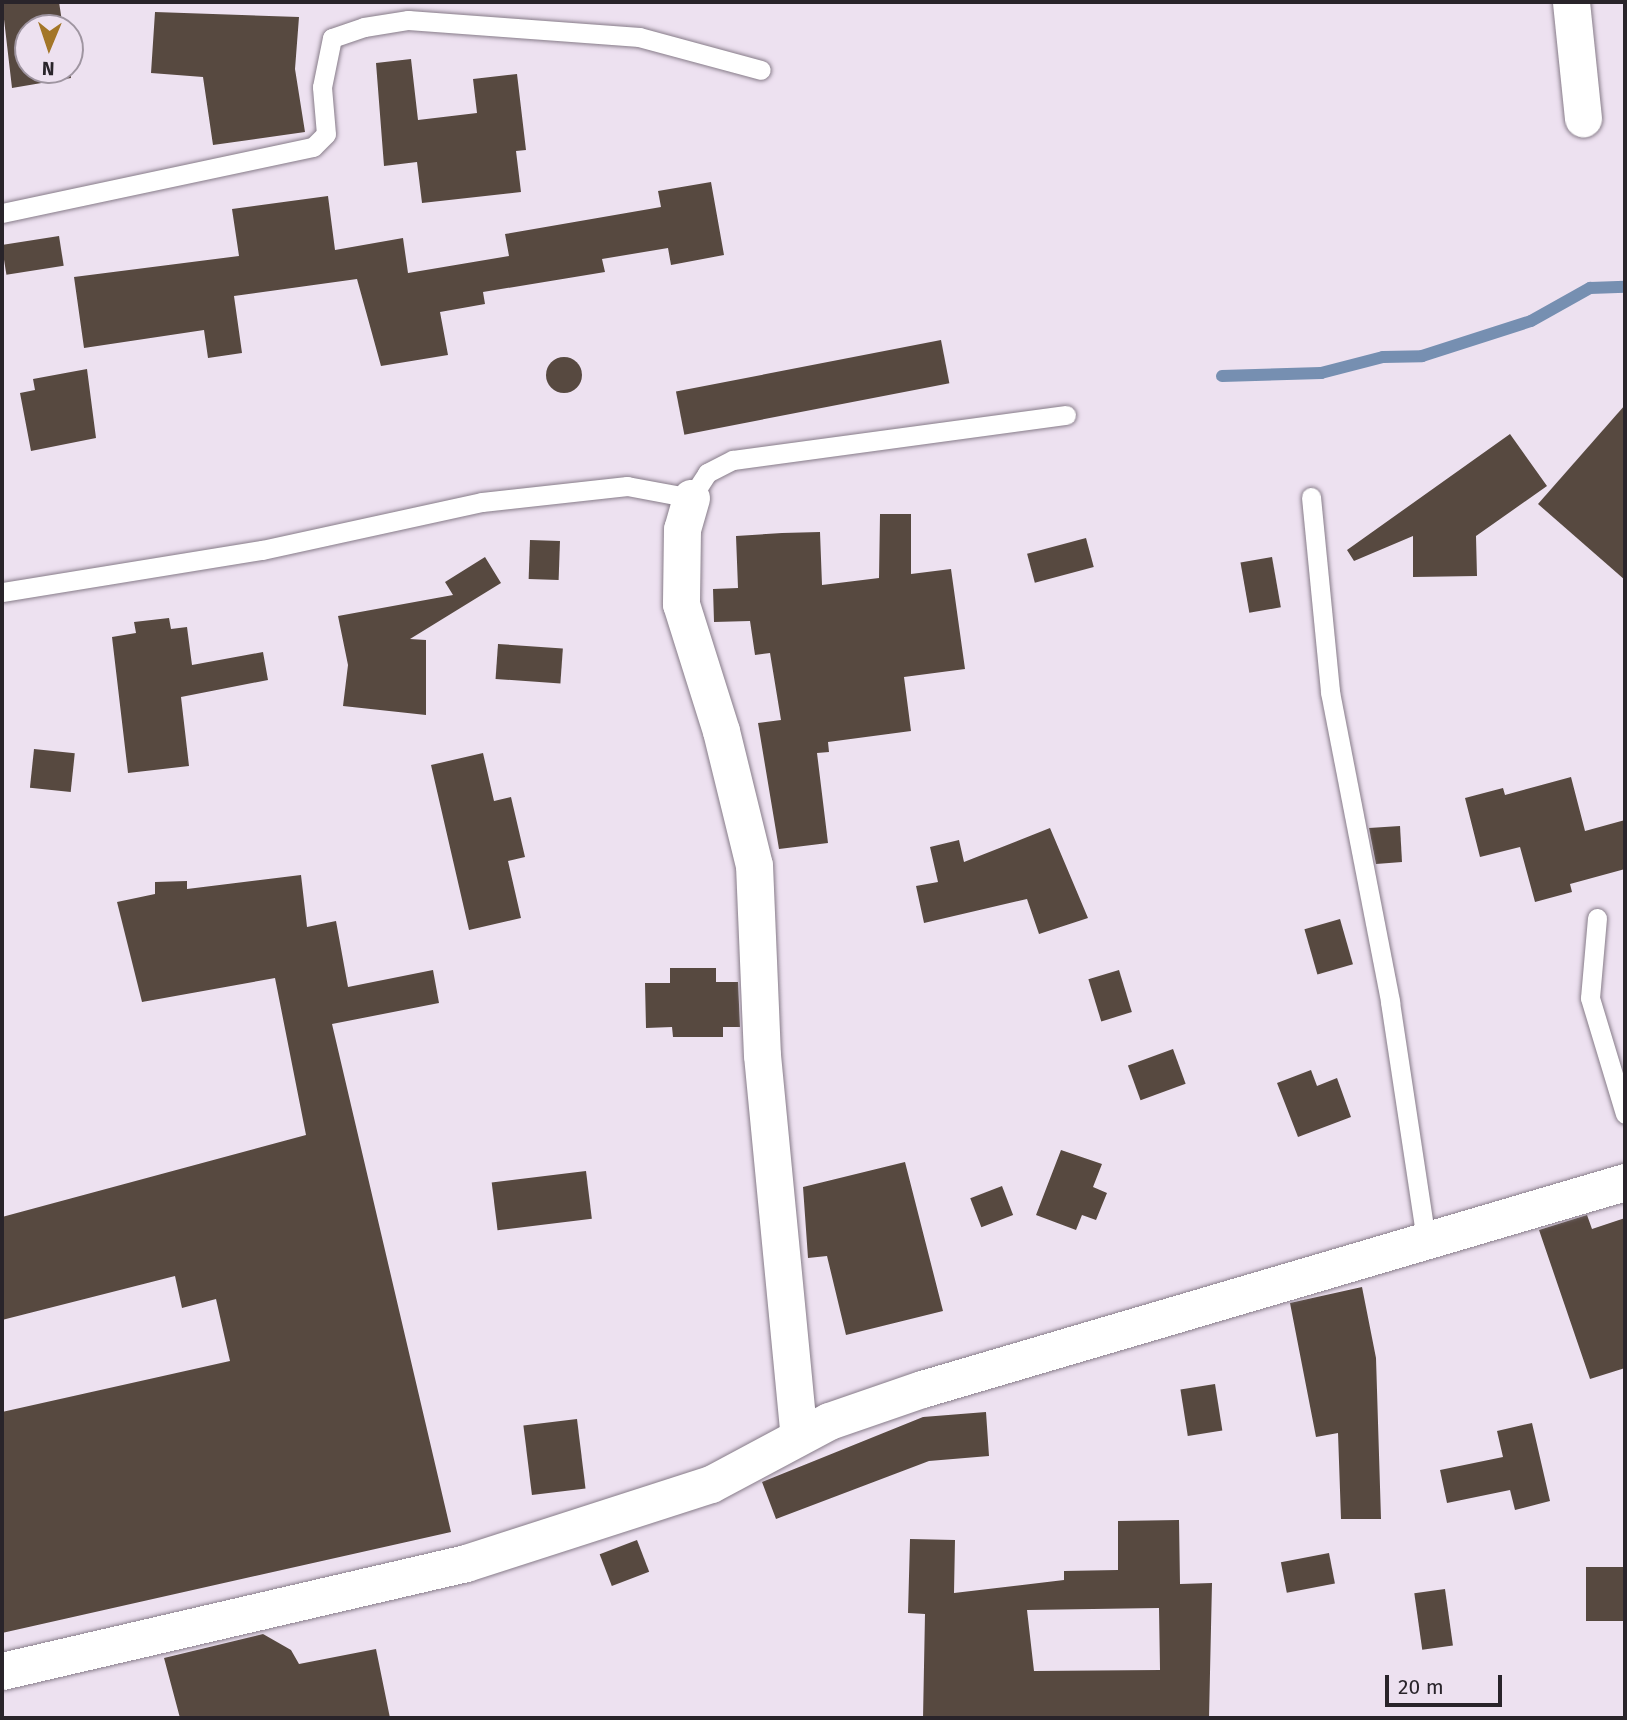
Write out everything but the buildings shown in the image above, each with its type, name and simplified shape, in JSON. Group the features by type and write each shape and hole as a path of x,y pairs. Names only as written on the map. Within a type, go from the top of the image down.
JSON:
{"street":[{"path":"1571,2 1583,118"},
{"path":"691,498 682,529 681,604 721,731 754,865 765,1096 799,1436"},
{"path":"2,1671 466,1563 711,1484 799,1436 922,1389 1625,1182"}],"lane":[{"path":"2,214 313,147 326,134 322,87 332,38 364,27 408,20 639,37 761,71"},
{"path":"2,592 262,550 482,502 627,486 691,498 707,473 733,460 1066,415"},
{"path":"1311,497 1330,692 1390,1002 1426,1240"},
{"path":"1597,918 1590,998 1625,1114"}],"waterway":[{"path":"1222,376 1321,373 1383,357 1422,356 1531,321 1590,288 1625,287"}]}
